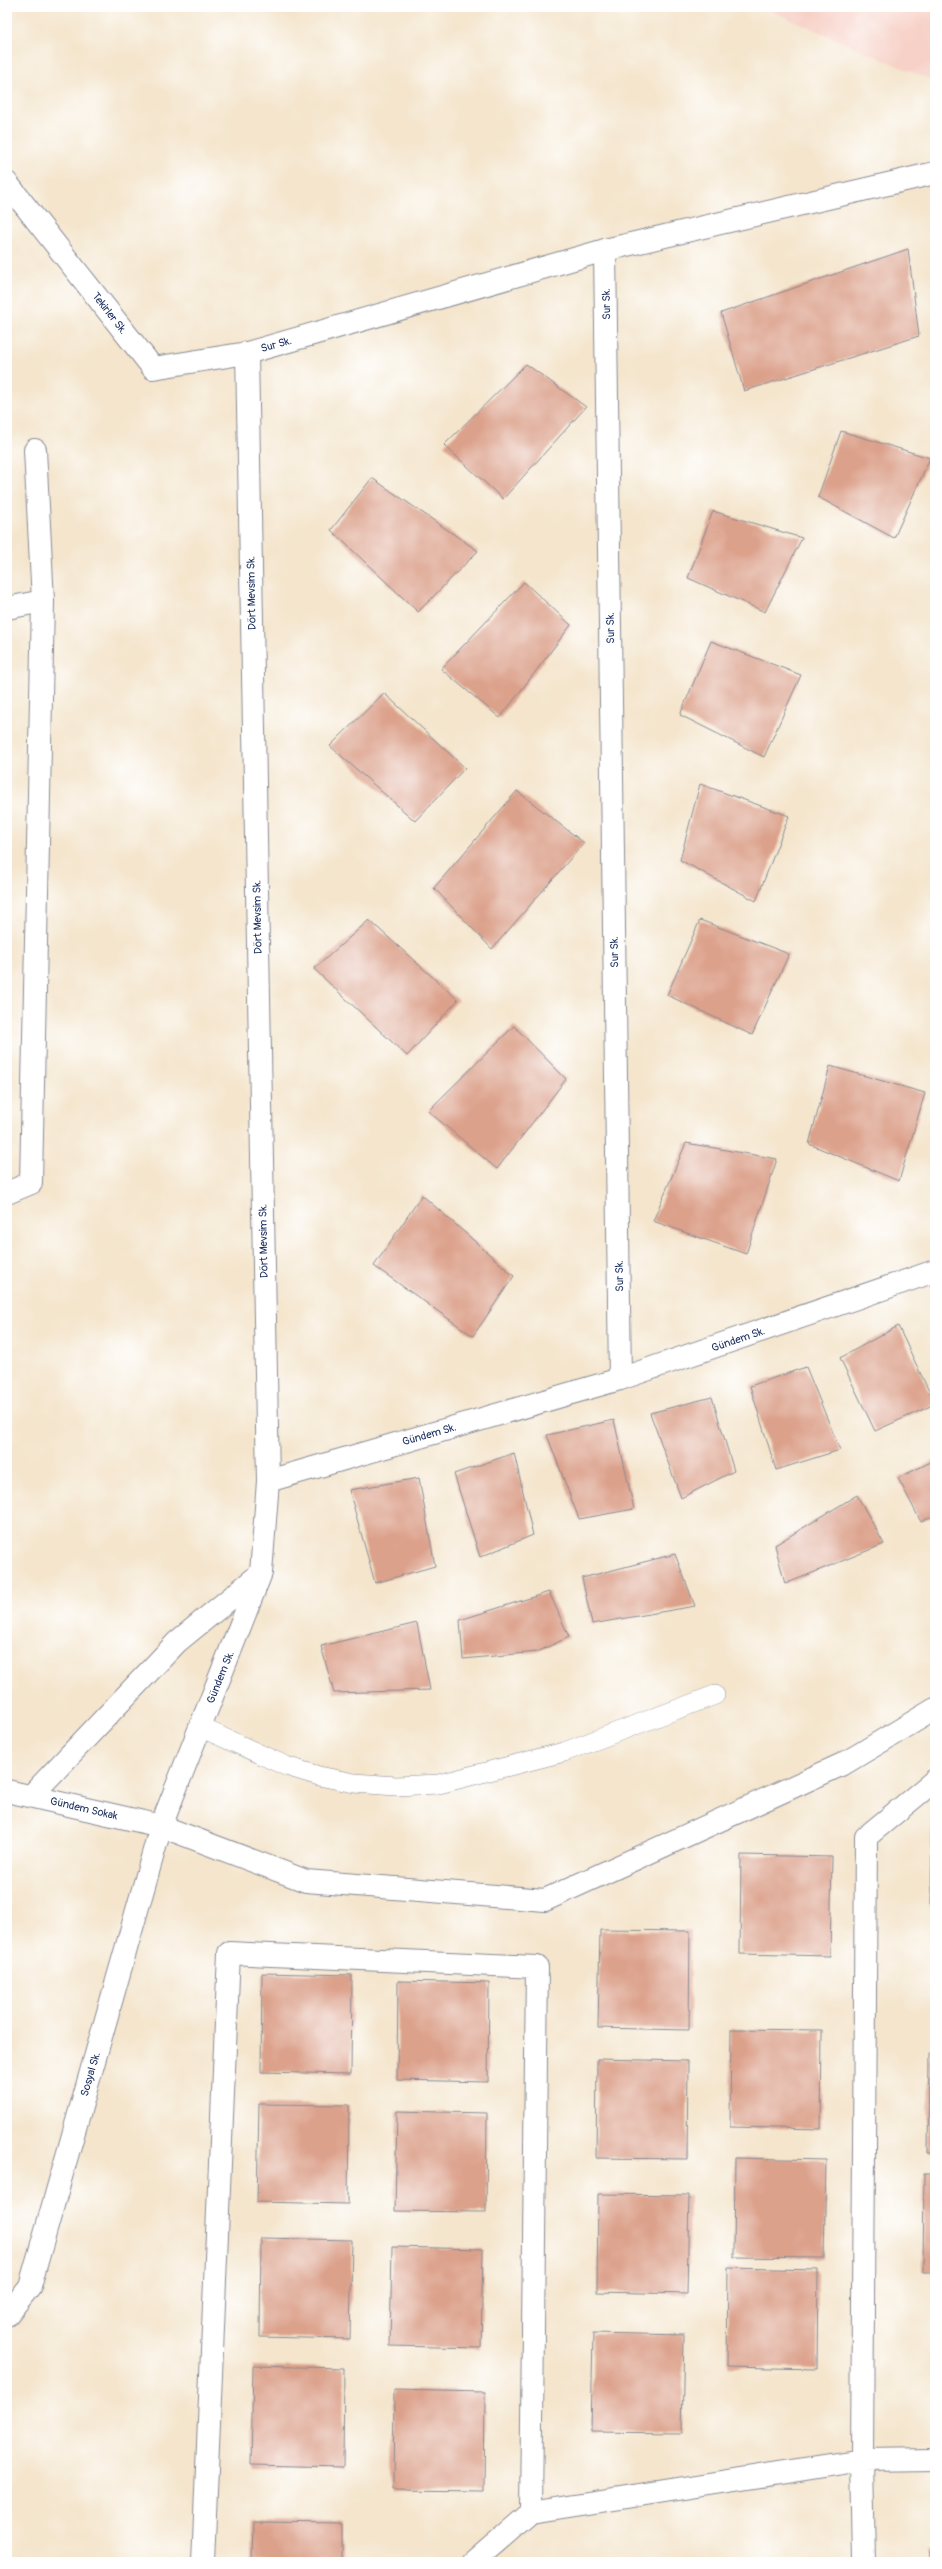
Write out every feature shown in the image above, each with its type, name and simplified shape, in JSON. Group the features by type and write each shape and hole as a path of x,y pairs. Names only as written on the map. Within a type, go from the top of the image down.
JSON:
{"street":[{"path":"605,250 935,173"},
{"name":"Tekirler Sk.","path":"7,183 154,368 246,353"},
{"name":"Sur Sk.","path":"246,353 605,250 620,1379"},
{"name":"Dört Mevsim Sk.","path":"246,353 268,1481"},
{"path":"7,1193 31,1183 43,601 35,450"},
{"path":"7,608 43,601"},
{"name":"Gündem Sk.","path":"161,1826 261,1573 268,1481 620,1379 935,1271"},
{"path":"31,1796 177,1642 261,1573"},
{"name":"Gündem Sokak","path":"7,1791 161,1826 306,1881 545,1900 845,1763 935,1709"},
{"path":"864,2562 862,2460 866,1837 935,1780"},
{"name":"Sosyal Sk.","path":"7,2315 30,2286 161,1826"},
{"path":"203,2562 229,1953 537,1967 531,2512"},
{"path":"473,2562 531,2512 862,2460 935,2460"}],"lane":[{"path":"200,1727 286,1766 320,1776 354,1783 382,1785 439,1784 564,1752 714,1695"}],"shaded area":[{"path":"762,7 935,7 935,82"}],"building":[{"path":"908,249 919,336 744,391 721,313"},
{"path":"526,364 586,407 503,499 444,445"},
{"path":"841,431 930,458 894,538 818,497"},
{"path":"372,478 478,551 418,612 331,530"},
{"path":"713,511 802,538 765,612 688,578"},
{"path":"524,582 571,625 500,718 441,669"},
{"path":"711,641 801,675 764,757 680,715"},
{"path":"384,693 465,768 415,821 330,746"},
{"path":"700,784 789,816 756,901 680,860"},
{"path":"517,791 584,843 492,949 434,888"},
{"path":"369,920 458,1000 407,1056 314,969"},
{"path":"700,920 789,954 752,1035 667,995"},
{"path":"514,1026 566,1079 497,1169 428,1111"},
{"path":"830,1066 925,1093 899,1181 809,1144"},
{"path":"686,1143 777,1159 746,1254 653,1221"},
{"path":"422,1195 514,1276 473,1336 374,1266"},
{"path":"898,1326 935,1404 875,1431 840,1358"},
{"path":"806,1367 840,1450 776,1470 750,1386"},
{"path":"712,1397 734,1471 681,1498 650,1413"},
{"path":"614,1420 634,1509 579,1519 547,1435"},
{"path":"514,1453 533,1535 480,1557 454,1474"},
{"path":"935,1460 935,1515 921,1522 898,1478"},
{"path":"419,1478 435,1566 375,1583 349,1490"},
{"path":"857,1495 884,1544 785,1584 775,1545"},
{"path":"675,1554 695,1606 592,1624 582,1578"},
{"path":"549,1592 569,1637 537,1652 463,1659 460,1620"},
{"path":"417,1623 430,1690 334,1693 321,1646"},
{"path":"932,1808 935,1808 935,1907 931,1907"},
{"path":"741,1855 832,1857 830,1956 740,1954"},
{"path":"600,1930 690,1931 689,2030 598,2028"},
{"path":"262,1973 352,1975 351,2074 261,2072"},
{"path":"398,1981 489,1983 488,2082 397,2080"},
{"path":"934,1992 935,2043 933,2043"},
{"path":"731,2029 822,2030 821,2129 730,2127"},
{"path":"929,2054 935,2054 935,2153 928,2153"},
{"path":"597,2059 688,2061 687,2159 596,2158"},
{"path":"259,2104 349,2105 348,2204 257,2202"},
{"path":"397,2111 487,2113 486,2212 395,2211"},
{"path":"735,2158 826,2160 824,2258 734,2257"},
{"path":"924,2173 935,2173 935,2272 923,2272"},
{"path":"598,2194 689,2195 687,2294 597,2292"},
{"path":"261,2238 352,2240 350,2339 260,2337"},
{"path":"392,2247 483,2249 481,2348 390,2346"},
{"path":"728,2268 818,2270 817,2369 727,2367"},
{"path":"593,2333 684,2335 682,2433 591,2432"},
{"path":"253,2366 344,2368 343,2467 251,2465"},
{"path":"394,2390 485,2392 484,2491 393,2490"},
{"path":"253,2522 343,2523 343,2562 252,2562"},
{"path":"928,2551 935,2551 935,2562 928,2562"}]}
